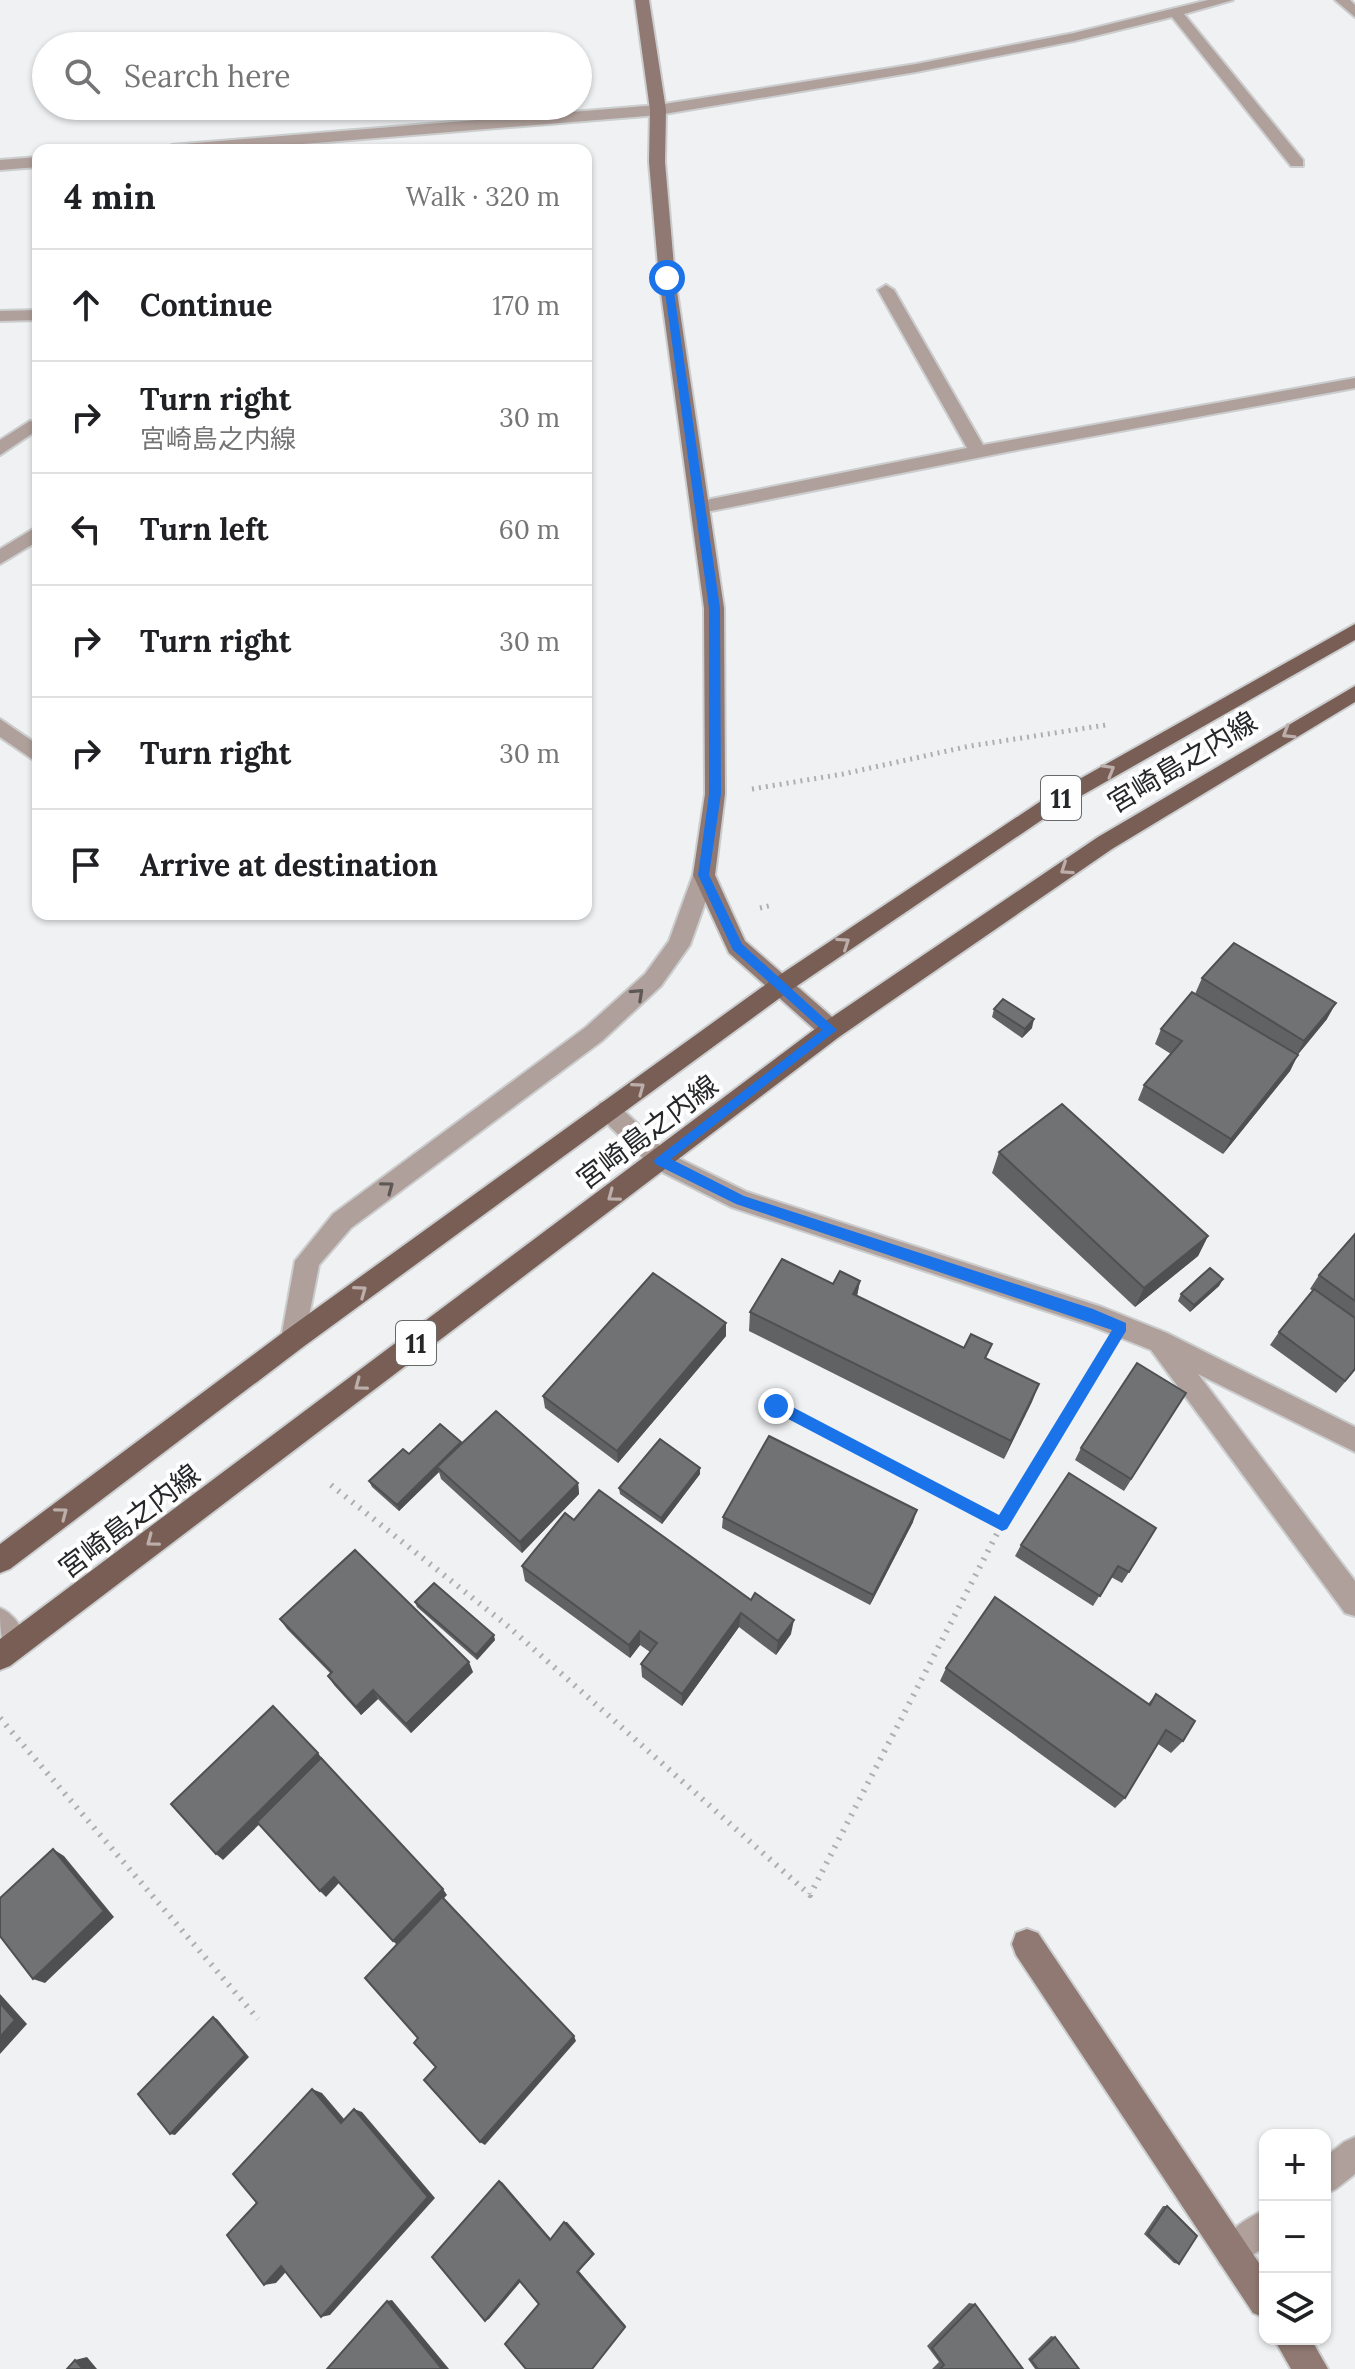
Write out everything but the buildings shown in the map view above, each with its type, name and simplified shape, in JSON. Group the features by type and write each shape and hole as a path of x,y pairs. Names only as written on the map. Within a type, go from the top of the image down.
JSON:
{"main road":[{"name":"宮崎島之内線","path":"0,1560 294,1339 780,986 1051,804 1355,631"},
{"name":"宮崎島之内線","path":"5,1641 660,1160 831,1030 1105,843 1355,693"}],"street":[{"path":"294,1339 307,1261 342,1221 594,1034 653,980 679,945 704,875 715,794 714,608 667,278 657,162 658,110 642,0"},
{"path":"592,115 658,110 916,68 1074,37 1226,0"},
{"path":"1342,0 1355,13"},
{"path":"1175,12 1297,163"},
{"path":"245,144 536,120"},
{"path":"0,165 32,162"},
{"path":"886,290 978,452"},
{"path":"0,316 32,315"},
{"path":"701,507 978,452 1355,383"},
{"path":"0,449 30,427"},
{"path":"0,558 32,536"},
{"path":"0,726 32,751"},
{"path":"704,875 737,947 831,1030"},
{"path":"608,1110 660,1160 740,1200 1093,1315 1158,1341 1355,1440"},
{"path":"1158,1341 1355,1603"},
{"path":"1027,1944 1259,2292"},
{"path":"1331,2173 1355,2153"},
{"path":"1232,2252 1259,2231"},
{"path":"1295,2345 1311,2369"}],"path":[{"path":"715,794 843,774 970,746 1106,725"},
{"path":"331,1485 509,1627 810,1895 1002,1524 1121,1327"},
{"path":"776,1406 1002,1524"},
{"path":"0,1718 258,2019"}],"route":[{"path":"667,278 714,608 715,794 704,875 737,947 831,1030 660,1160 718,1186 740,1200 1093,1315 1121,1327 1002,1524 776,1406"}]}
